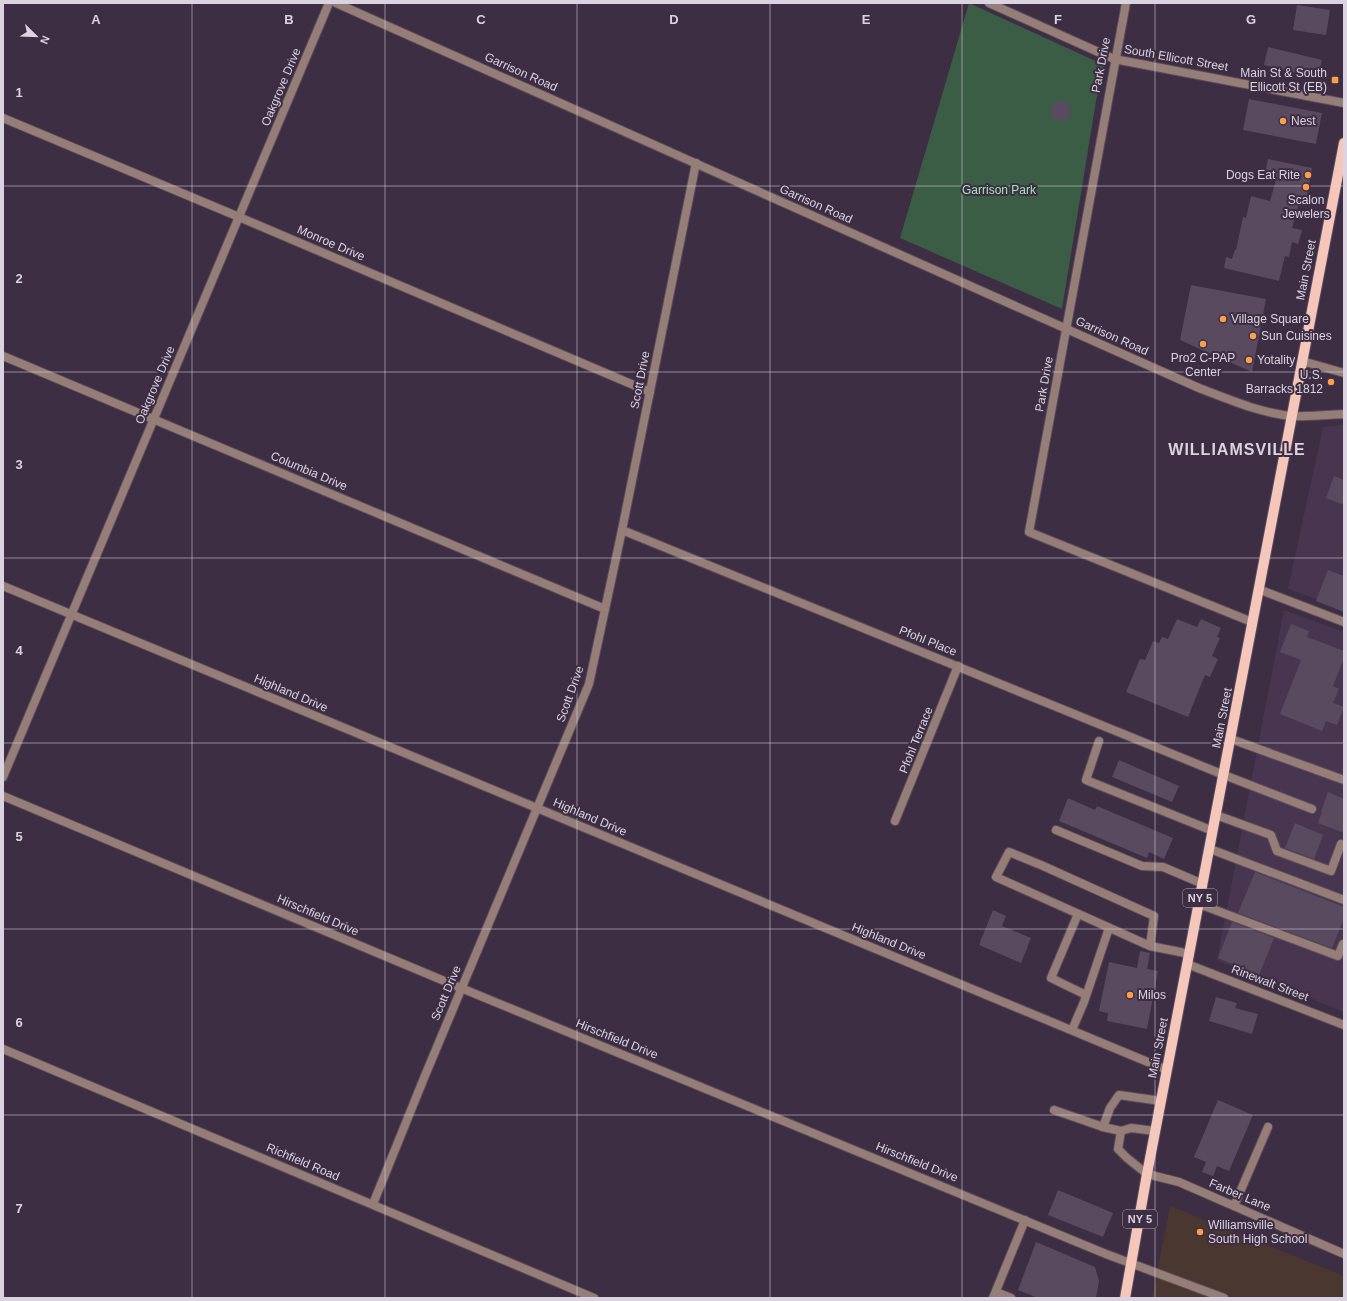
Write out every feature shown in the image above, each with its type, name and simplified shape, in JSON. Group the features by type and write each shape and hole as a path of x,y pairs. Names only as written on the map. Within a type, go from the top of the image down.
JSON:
{"main road":[{"name":"Main Street","path":"1125,1298 1155,1131 1344,143"}],"street":[{"name":"Oakgrove Drive","path":"3,777 329,3"},
{"name":"South Ellicott Street","path":"989,3 1114,59 1344,103"},
{"name":"Park Drive","path":"1126,3 1114,59 1029,532 1252,622"},
{"name":"Garrison Road","path":"341,4 1199,388 1269,412 1291,416 1344,414"},
{"name":"Monroe Drive","path":"3,118 650,392"},
{"name":"Scott Drive","path":"373,1204 461,988 588,684 622,530 696,163"},
{"name":"Columbia Drive","path":"3,356 605,609"},
{"path":"1302,361 1344,373"},
{"name":"Pfohl Place","path":"622,530 1224,775 1312,809"},
{"name":"Highland Drive","path":"3,586 1167,1070"},
{"path":"1258,589 1344,622"},
{"name":"Pfohl Terrace","path":"895,822 958,666"},
{"path":"1231,740 1344,780"},
{"path":"1099,741 1086,780 1213,831"},
{"name":"Hirschfield Drive","path":"3,796 461,988 1132,1264 1224,1298"},
{"path":"1216,815 1271,835 1277,851 1331,871 1341,844"},
{"path":"1056,830 1142,866 1163,867 1203,884"},
{"path":"1210,849 1344,900"},
{"path":"1150,946 1154,916 1009,852 996,877 1150,946 1190,954"},
{"path":"1199,904 1338,956 1344,943"},
{"path":"1078,914 1050,978 1086,995"},
{"path":"1072,1030 1086,995 1109,928"},
{"name":"Rinewalt Street","path":"1188,964 1344,1025"},
{"name":"Richfield Road","path":"3,1049 373,1204 575,1294 594,1298"},
{"path":"1103,1127 1110,1108 1119,1095 1161,1101"},
{"path":"1054,1110 1103,1127 1121,1131 1131,1128 1155,1131"},
{"path":"1234,1206 1268,1128"},
{"path":"1121,1131 1118,1149 1147,1174"},
{"name":"Farber Lane","path":"1147,1174 1179,1182 1344,1254"},
{"path":"1011,1298 995,1295 1026,1220"}],"shaded area":[{"path":"1344,425 1344,609 1288,589 1323,427"},
{"path":"1284,610 1344,632 1344,1012 1217,960"},
{"name":"Williamsville South High School","path":"1170,1206 1344,1276 1344,1298 1152,1298"}],"green space":[{"name":"Garrison Park","path":"969,3 1104,65 1096,101 1062,309 900,238"}],"building":[{"path":"1297,5 1330,10 1326,35 1293,30"},
{"path":"1268,47 1322,60 1318,78 1264,65"},
{"name":"Nest","path":"1249,99 1322,113 1316,144 1243,130"},
{"path":"1061,101 1068,104 1071,111 1068,118 1061,121 1054,118 1051,111 1054,104"},
{"path":"1268,159 1312,168 1307,197 1301,196 1292,228 1302,230 1298,244 1292,242 1289,257 1285,256 1279,281 1224,268 1226,257 1232,259 1236,250 1243,217 1246,218 1251,196 1270,201 1276,180 1264,178"},
{"name":"Village Square","path":"1191,285 1266,299 1252,372 1180,340"},
{"path":"1334,476 1344,480 1344,505 1326,498"},
{"path":"1328,570 1344,576 1344,612 1316,601"},
{"path":"1177,619 1197,627 1201,619 1221,628 1217,637 1220,638 1212,656 1218,659 1210,677 1205,675 1188,717 1126,692 1140,659 1145,660 1153,641 1159,643 1162,637 1168,639"},
{"path":"1291,624 1309,631 1307,637 1344,651 1344,658 1333,686 1339,689 1333,703 1344,707 1337,725 1326,721 1322,731 1280,714 1301,660 1280,652"},
{"path":"1119,760 1179,786 1172,802 1112,777"},
{"path":"1328,792 1344,799 1344,833 1318,823"},
{"path":"1068,798 1095,810 1097,806 1173,838 1164,859 1149,852 1147,858 1059,821"},
{"path":"1295,823 1323,835 1314,859 1285,848"},
{"path":"1255,872 1344,907 1344,918 1332,948 1238,913"},
{"path":"993,910 1006,916 1002,926 1031,938 1021,963 979,945"},
{"path":"1232,922 1274,938 1259,975 1218,958"},
{"path":"1140,951 1150,953 1147,969 1158,971 1147,1029 1107,1021 1108,1013 1099,1011 1109,962 1137,968"},
{"path":"1216,997 1237,1003 1235,1008 1258,1014 1252,1034 1209,1021"},
{"path":"1218,1100 1253,1115 1229,1171 1217,1166 1213,1176 1202,1172 1206,1162 1194,1157"},
{"path":"1058,1190 1113,1213 1103,1237 1048,1215"},
{"path":"1036,1242 1095,1267 1099,1281 1096,1298 1038,1298 1018,1290"}],"place":[{"name":"Main St & South Ellicott St (EB)","path":"1335,80"},
{"name":"Nest","path":"1283,121"},
{"name":"Dogs Eat Rite","path":"1308,175"},
{"name":"Scalon Jewelers","path":"1306,187"},
{"name":"Village Square","path":"1223,319"},
{"name":"Sun Cuisines","path":"1253,336"},
{"name":"Pro2 C-PAP Center","path":"1203,344"},
{"name":"Yotality","path":"1249,360"},
{"name":"U.S. Barracks 1812","path":"1331,382"},
{"name":"Milos","path":"1130,995"},
{"name":"Williamsville South High School","path":"1200,1232"}],"district":[{"name":"WILLIAMSVILLE","path":"1237,449"}]}
